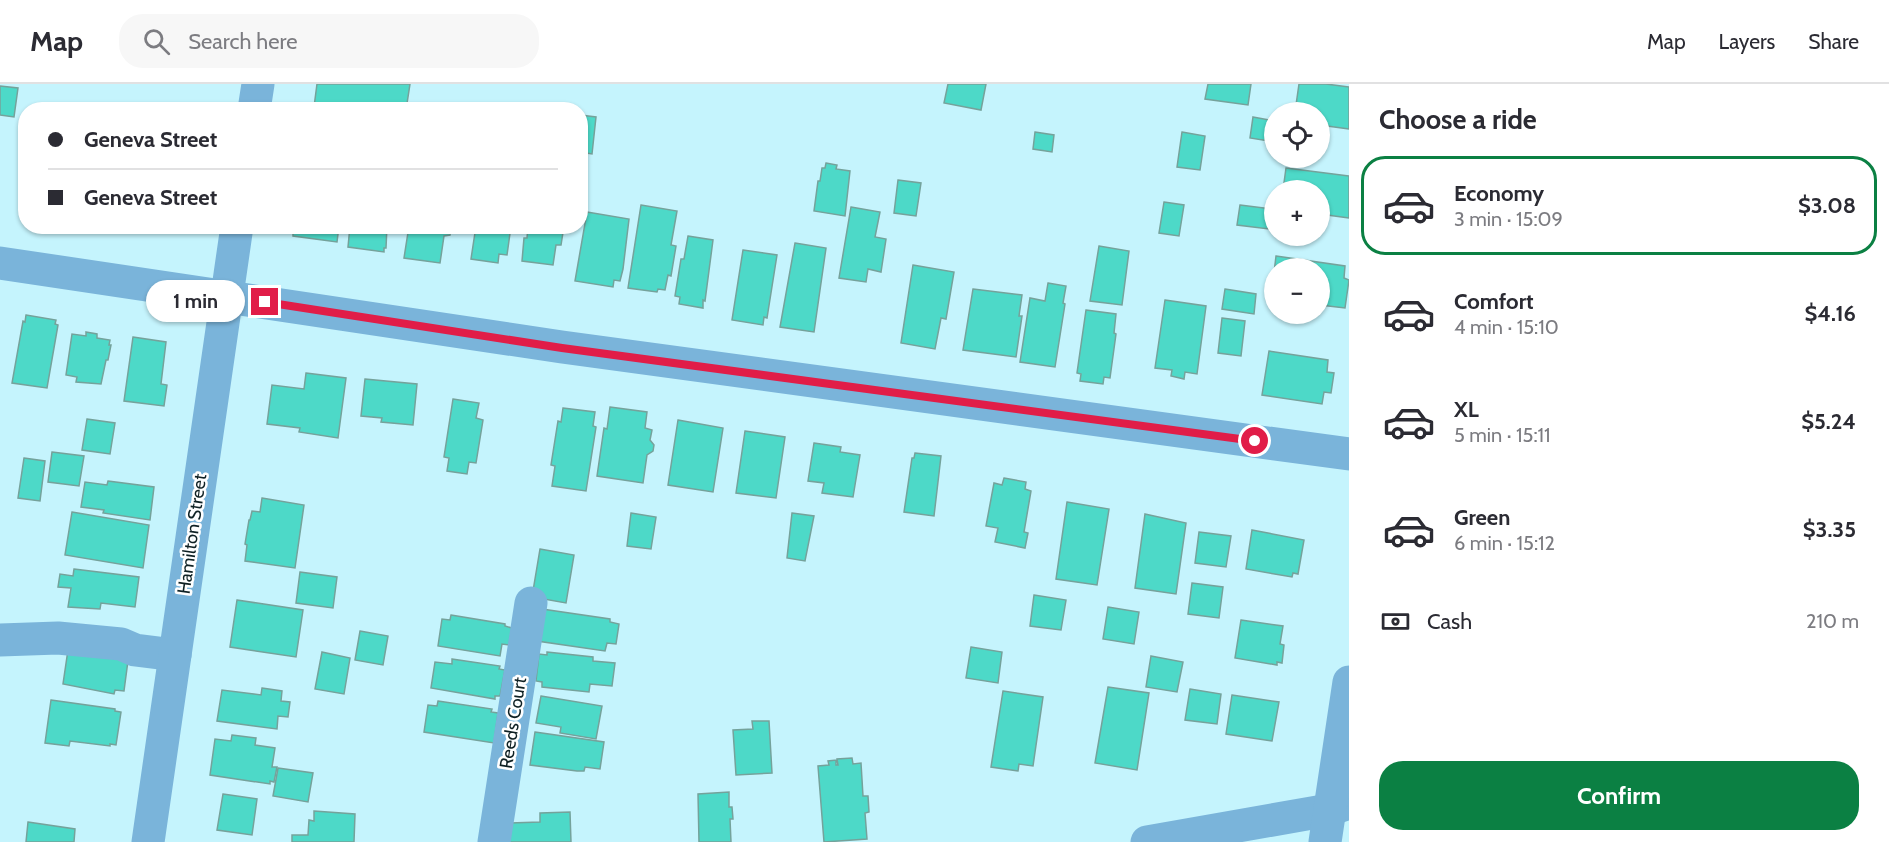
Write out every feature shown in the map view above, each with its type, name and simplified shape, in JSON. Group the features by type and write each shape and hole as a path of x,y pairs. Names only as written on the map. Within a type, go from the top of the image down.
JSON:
{"street":[{"path":"255,102 258,84"},
{"name":"Hamilton Street","path":"148,842 236,234"},
{"path":"0,263 562,348 1349,454"},
{"name":"Reeds Court","path":"495,842 531,603"},
{"path":"0,640 58,638 120,644 135,650 175,655"},
{"path":"1325,842 1339,807 1349,682"},
{"path":"1146,842 1339,807"}],"building":[{"path":"317,84 410,84 407,102 315,102"},
{"path":"948,84 986,84 981,110 944,103"},
{"path":"1208,84 1251,84 1248,105 1205,99"},
{"path":"1299,84 1349,87 1349,129 1330,126 1330,102 1296,102"},
{"path":"0,86 18,88 14,117 0,115"},
{"path":"588,116 596,117 592,154 588,153"},
{"path":"1253,117 1264,119 1264,140 1250,138"},
{"path":"1035,132 1054,135 1052,152 1033,149"},
{"path":"1182,132 1205,136 1200,170 1177,167"},
{"path":"826,163 837,165 836,169 850,171 845,216 814,211 818,181 820,181 822,168 825,168"},
{"path":"1286,168 1349,176 1349,218 1330,215 1330,180 1284,180"},
{"path":"898,180 921,183 916,216 894,213"},
{"path":"1164,202 1184,205 1179,236 1159,233"},
{"path":"641,205 677,211 671,245 676,246 671,276 668,275 665,290 658,289 657,292 628,288"},
{"path":"1240,205 1264,208 1264,228 1237,225"},
{"path":"851,207 880,212 875,237 886,239 881,272 868,269 866,282 839,278"},
{"path":"588,212 629,219 620,281 614,280 613,287 575,281 583,234 588,234"},
{"path":"293,234 338,234 337,242 293,236"},
{"path":"349,234 387,234 384,252 348,247"},
{"path":"408,234 450,234 444,236 440,263 404,258"},
{"path":"475,234 510,234 507,255 499,254 498,263 471,259"},
{"path":"527,234 563,234 561,245 556,245 553,265 522,261 524,238 527,238"},
{"path":"688,236 713,240 703,308 679,304 680,297 675,296 681,259 684,259"},
{"path":"795,243 826,248 814,332 780,327"},
{"path":"1099,246 1129,251 1122,305 1090,301"},
{"path":"743,250 777,255 767,318 764,317 763,325 732,320"},
{"path":"1330,264 1345,266 1344,278 1349,280 1345,308 1330,306"},
{"path":"913,265 954,272 946,319 941,318 935,349 901,343"},
{"path":"1048,283 1066,286 1055,367 1020,362 1030,298 1045,301"},
{"path":"973,289 1022,295 1019,316 1022,316 1016,357 963,350"},
{"path":"1225,289 1256,294 1254,314 1222,309"},
{"path":"1165,300 1206,306 1197,374 1185,372 1184,379 1171,376 1172,370 1155,368"},
{"path":"1086,310 1116,314 1114,333 1116,334 1110,378 1104,377 1103,384 1080,381 1081,374 1077,373"},
{"path":"26,315 56,320 55,324 58,325 47,388 12,383"},
{"path":"1222,318 1245,321 1241,356 1218,353"},
{"path":"86,332 97,334 97,338 110,340 108,360 106,360 101,384 76,382 77,377 66,375 72,334 86,336"},
{"path":"133,337 166,342 161,384 167,385 164,406 124,401"},
{"path":"1269,351 1328,360 1327,372 1334,373 1331,393 1324,392 1322,404 1262,395"},
{"path":"306,373 346,378 338,438 299,432 300,428 267,424 272,385 304,389"},
{"path":"365,379 417,384 413,425 381,422 382,418 361,416"},
{"path":"453,399 479,403 476,418 483,420 476,463 469,462 467,474 447,471 449,458 444,457"},
{"path":"610,407 647,412 645,428 652,430 650,440 654,445 653,451 647,455 643,483 597,476 604,428 607,429"},
{"path":"563,408 595,412 593,426 596,427 586,491 552,486 555,466 551,465 558,421 561,422"},
{"path":"87,419 115,423 110,454 82,450"},
{"path":"678,420 723,428 713,492 668,485"},
{"path":"745,431 785,437 776,498 736,493"},
{"path":"814,443 841,447 840,452 860,455 853,497 822,493 824,483 808,481"},
{"path":"52,452 84,456 79,486 48,482"},
{"path":"915,453 941,456 934,516 904,512 912,458"},
{"path":"24,458 45,461 40,501 18,498"},
{"path":"1004,478 1026,482 1025,489 1031,491 1024,532 1028,533 1025,548 995,542 998,528 986,526 994,483 1002,485"},
{"path":"108,481 154,487 150,520 103,513 104,510 81,507 85,482 107,485"},
{"path":"262,498 304,505 295,568 245,561 249,520 252,511 260,512"},
{"path":"1067,502 1109,509 1097,585 1056,579"},
{"path":"72,512 149,525 143,568 65,555"},
{"path":"631,513 656,517 651,549 627,546"},
{"path":"792,513 814,516 805,561 787,558"},
{"path":"1145,514 1186,523 1176,594 1135,588"},
{"path":"1252,530 1304,540 1298,574 1293,573 1292,577 1246,569"},
{"path":"1199,532 1231,536 1226,567 1195,563"},
{"path":"540,549 574,555 566,603 532,597"},
{"path":"74,569 139,577 135,607 101,603 100,609 68,607 71,588 58,587 60,574 73,576"},
{"path":"300,572 337,577 333,608 296,603"},
{"path":"1192,583 1223,587 1219,618 1188,614"},
{"path":"1034,595 1066,600 1061,630 1030,626"},
{"path":"237,600 303,610 296,657 230,647"},
{"path":"1108,607 1139,612 1134,644 1103,639"},
{"path":"542,609 610,619 610,622 619,624 616,644 607,643 605,651 537,641"},
{"path":"451,615 505,624 512,628 509,645 502,644 500,656 438,646 442,619 450,620"},
{"path":"1241,620 1283,626 1280,644 1284,645 1282,663 1277,662 1277,665 1235,658"},
{"path":"360,631 388,636 383,665 355,660"},
{"path":"69,643 129,653 124,691 115,690 114,694 63,684"},
{"path":"971,647 1002,652 998,683 966,678"},
{"path":"322,652 350,658 344,694 315,689"},
{"path":"547,652 593,657 593,661 615,663 612,686 590,684 589,692 542,687 542,682 536,681 539,654 547,655"},
{"path":"1151,656 1183,662 1177,692 1146,687"},
{"path":"452,659 500,666 499,669 505,670 500,696 495,696 495,699 431,688 435,662 452,664"},
{"path":"1108,687 1149,693 1137,770 1095,763"},
{"path":"262,688 282,691 281,701 290,702 288,717 278,716 277,729 217,721 222,690 261,695"},
{"path":"1190,689 1221,694 1217,724 1185,720"},
{"path":"1003,691 1043,697 1033,766 1019,764 1018,771 991,767"},
{"path":"1232,695 1279,702 1272,741 1226,734"},
{"path":"541,696 602,706 596,739 560,733 561,727 536,723"},
{"path":"51,700 115,709 121,712 116,745 70,741 69,746 45,743"},
{"path":"438,701 492,709 491,712 498,713 494,743 424,732 428,705 437,706"},
{"path":"752,721 769,721 772,773 736,775 733,730 753,729"},
{"path":"535,732 604,742 600,769 585,767 584,771 577,771 530,765"},
{"path":"232,735 256,738 255,745 275,748 272,767 277,767 274,782 270,781 270,784 210,775 215,739 231,741"},
{"path":"852,758 853,764 861,763 863,796 868,796 869,812 865,813 867,839 824,842 818,766 829,765 828,761 836,760 836,765 838,765 837,759"},
{"path":"278,768 313,773 308,802 273,796"},
{"path":"729,792 729,807 732,807 733,819 730,819 731,842 699,842 698,794"},
{"path":"223,794 257,799 252,835 217,830"},
{"path":"314,811 355,814 354,842 292,842 292,835 308,835 309,820 314,821"},
{"path":"570,812 571,842 504,842 510,823 540,822 540,813"},
{"path":"28,822 75,829 74,842 26,842"}],"route":[{"path":"265,302 562,348 1255,441"}]}
